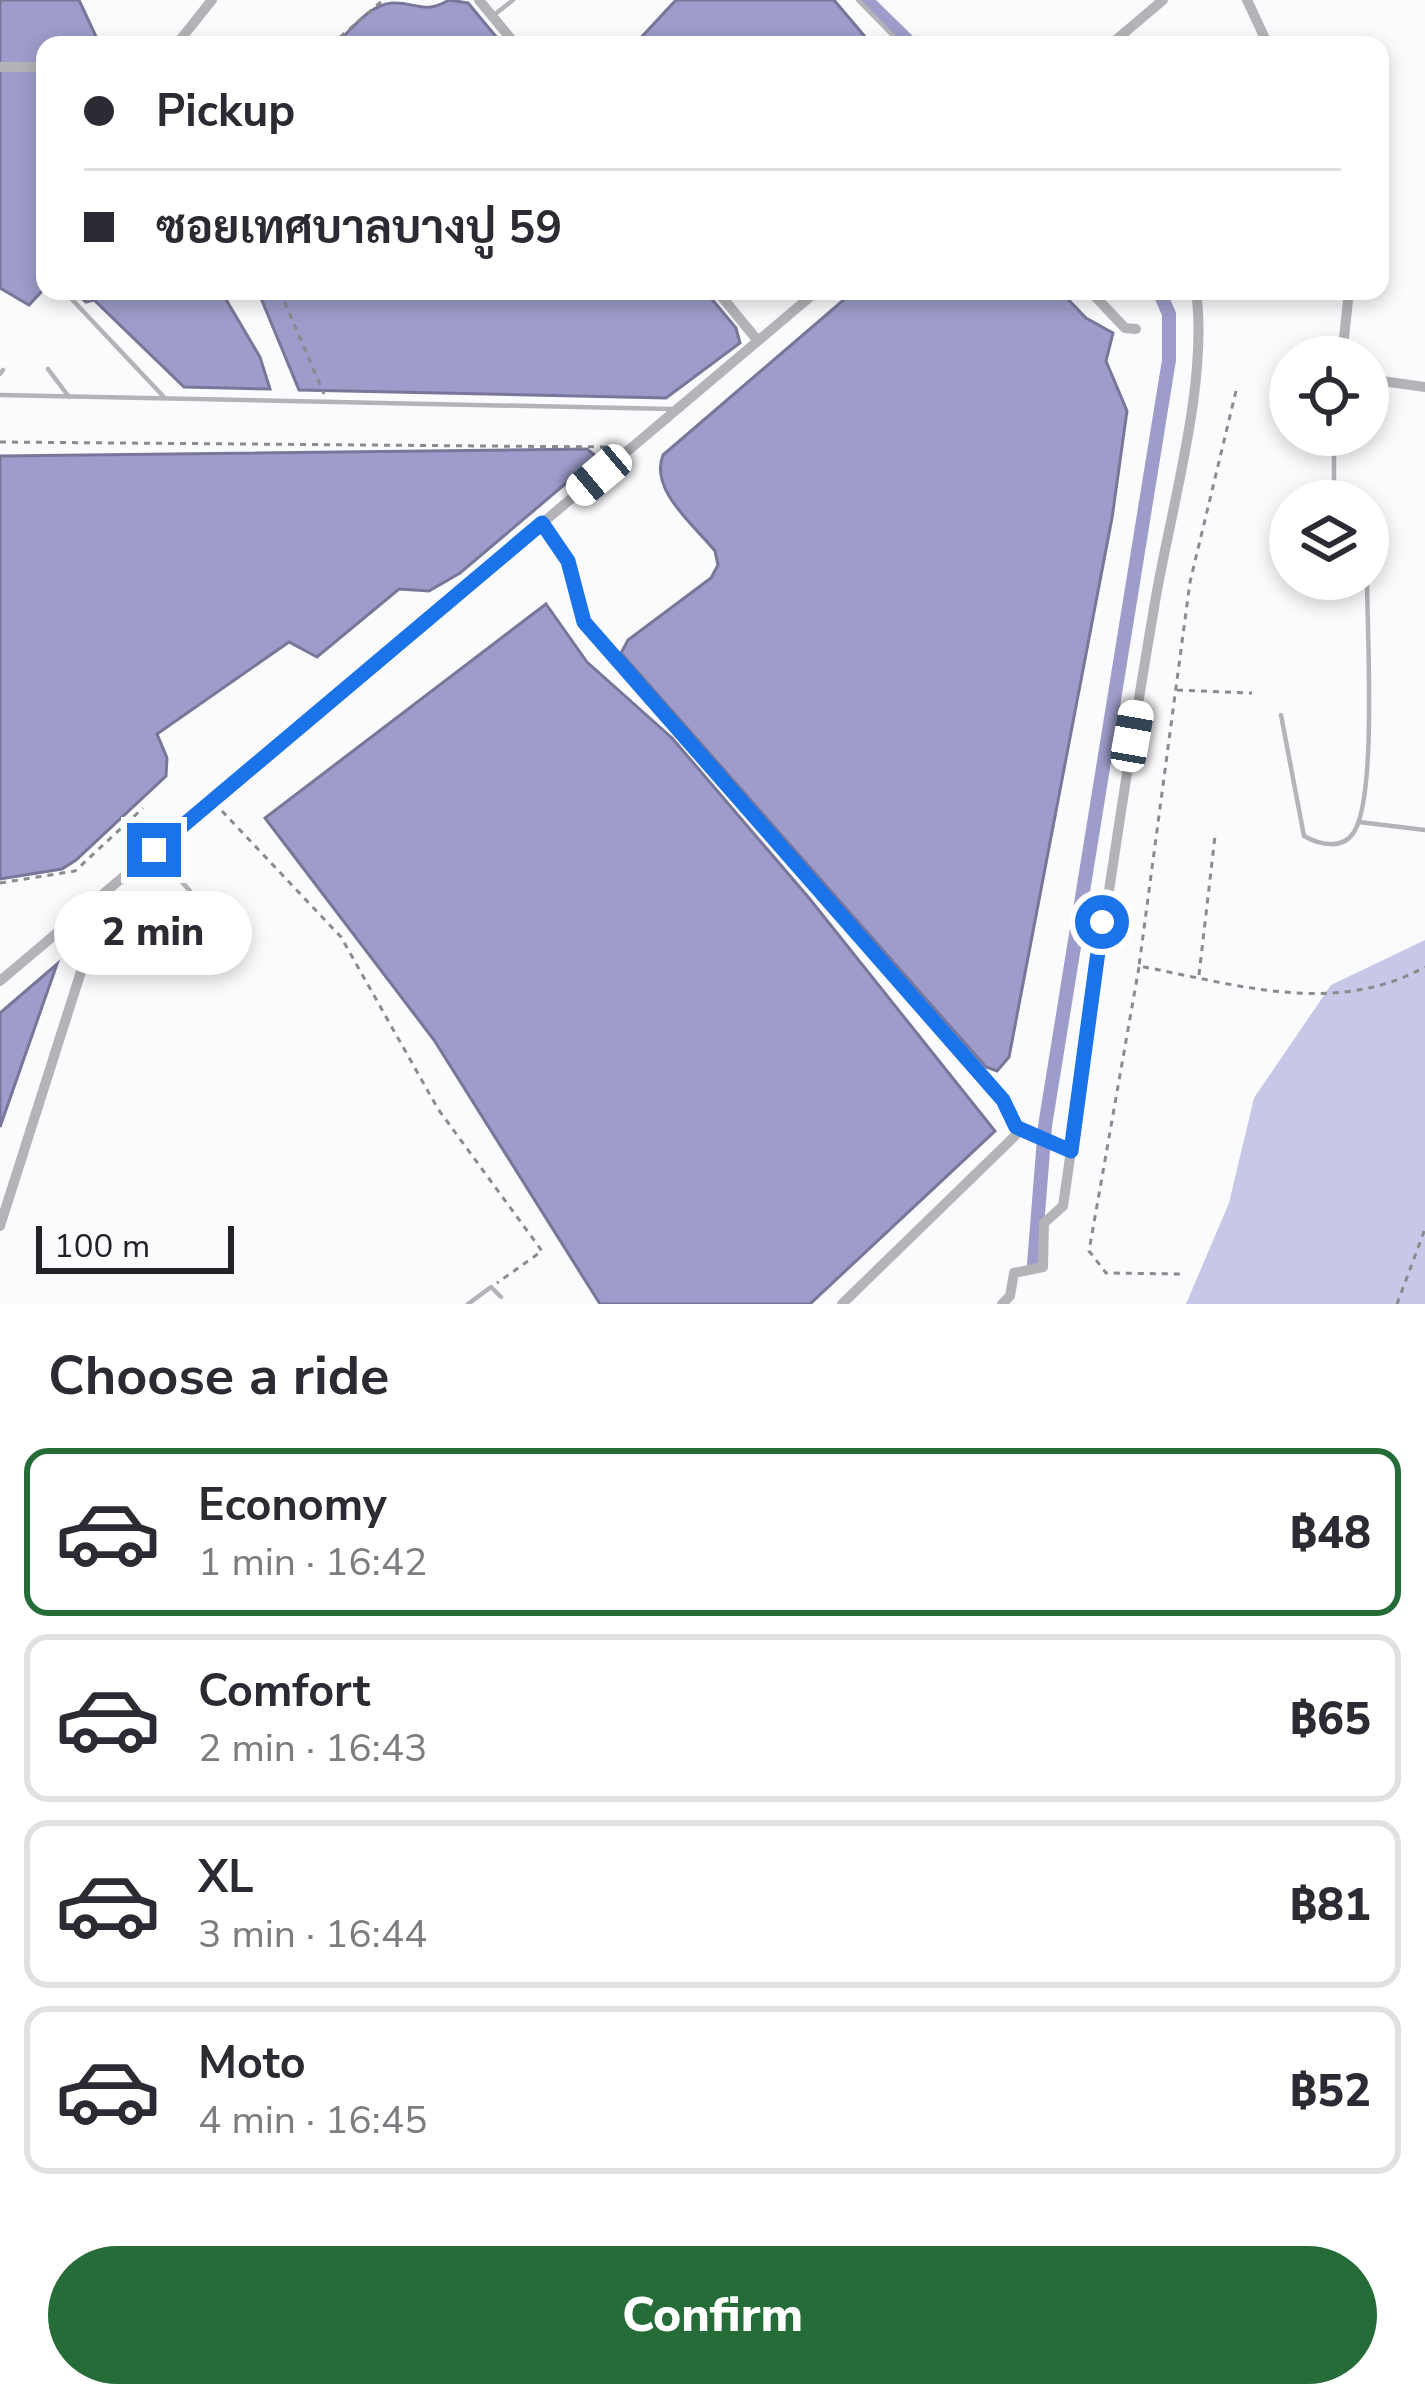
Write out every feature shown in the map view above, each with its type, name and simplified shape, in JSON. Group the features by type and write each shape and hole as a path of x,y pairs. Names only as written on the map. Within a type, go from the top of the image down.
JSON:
{"street":[{"path":"183,36 212,0"},
{"path":"479,0 509,36"},
{"path":"1120,36 1163,0"},
{"path":"1246,0 1264,36"},
{"path":"0,67 36,67"},
{"path":"724,300 758,341"},
{"path":"0,981 806,300"},
{"path":"1099,300 1125,328 1136,329"},
{"path":"1002,1304 1014,1273 1042,1267 1045,1223 1063,1206 1119,806 1180,490 1197,336 1196,300"},
{"path":"1344,336 1347,300"},
{"path":"1389,382 1425,388"},
{"path":"542,523 568,561 584,622 1003,1100 1019,1131 1071,1151"},
{"path":"0,1226 106,890"},
{"path":"844,1304 1019,1131"}],"lane":[{"path":"492,16 513,0"},
{"path":"858,0 893,36"},
{"path":"72,300 166,399"},
{"path":"48,369 69,397"},
{"path":"0,395 677,409"},
{"path":"1281,715 1304,836 1336,845 1346,841 1358,822 1369,740 1367,600"},
{"path":"1358,822 1425,830"},
{"path":"154,850 239,948"},
{"path":"468,1304 491,1287 501,1298"}],"path":[{"path":"341,36 383,0"},
{"path":"284,300 328,402"},
{"path":"1180,1274 1106,1273 1089,1251 1139,965 1190,582 1236,391"},
{"path":"0,442 608,446 627,451"},
{"path":"1176,690 1252,693"},
{"path":"212,801 340,937 438,1108 542,1251 491,1287"},
{"path":"0,883 75,871 143,808"},
{"path":"1198,977 1215,836"},
{"path":"1139,965 1303,998 1396,983 1425,967"},
{"path":"1397,1304 1425,1229"}],"shaded area":[{"path":"0,0 79,0 96,36 36,36 36,298 29,305 0,288"},
{"path":"449,0 468,3 496,36 344,36 384,5"},
{"path":"676,0 834,0 864,36 642,36"},
{"path":"94,300 226,300 260,357 270,389 184,387"},
{"path":"262,300 713,300 736,328 740,343 666,398 299,390"},
{"path":"844,300 1069,300 1086,318 1113,333 1106,361 1127,411 1112,518 1009,1057 997,1071 986,1067 621,653 628,640 711,578 718,565 715,551 668,494 660,468 663,455"},
{"path":"587,449 597,457 460,573 429,591 399,589 317,657 289,642 157,734 167,758 166,776 76,860 62,869 0,879 0,456"},
{"path":"546,604 587,662 672,738 809,898 995,1131 810,1304 600,1304 434,1040 265,818"},
{"path":"1425,940 1425,1304 1186,1304 1229,1203 1254,1098 1331,985"},
{"path":"57,964 0,1127 0,1013"}],"waterway":[{"path":"866,0 903,36"},
{"path":"1034,1264 1045,1126 1169,360 1169,314 1163,300"}],"route":[{"path":"154,850 542,523 568,561 573,595 584,622 1003,1100 1019,1131 1071,1151 1102,922"}]}
